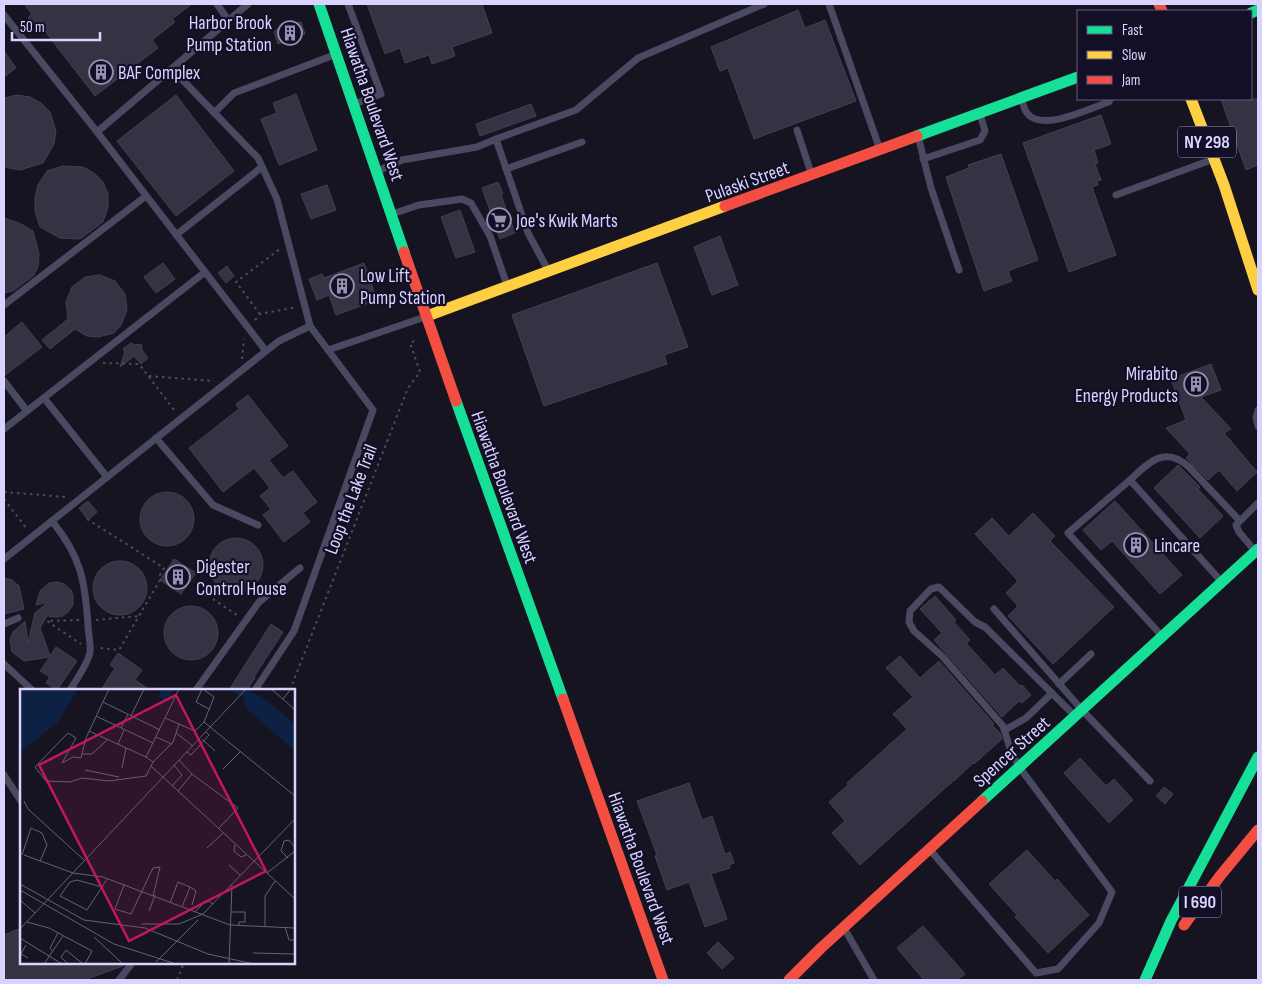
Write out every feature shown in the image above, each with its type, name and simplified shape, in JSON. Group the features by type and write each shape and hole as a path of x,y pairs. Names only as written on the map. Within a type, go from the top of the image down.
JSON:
{"main road":[{"name":"Hiawatha Boulevard West","path":"319,4 433,336 663,980"},
{"name":"Pulaski Street","path":"427,316 508,288 1077,77"},
{"name":"NY 298","path":"1191,100 1214,159 1258,290"},
{"name":"Spencer Street","path":"789,980 1257,550"},
{"path":"1145,980 1171,921 1258,757"},
{"name":"I 690","path":"1150,980 1170,946 1206,894 1258,830"}],"lane":[{"path":"217,4 228,20"},
{"path":"97,132 248,4"},
{"path":"348,4 381,94 354,104"},
{"path":"378,172 402,160 477,147 576,110 638,58 764,4"},
{"path":"829,4 880,150"},
{"path":"4,15 266,351"},
{"path":"214,113 234,93 337,54"},
{"path":"172,69 258,158 277,199 310,326 373,410 294,631 256,689"},
{"path":"1021,98 1027,114 1039,121 1052,122 1109,100"},
{"path":"923,159 980,140 984,131 980,113"},
{"path":"797,130 812,175"},
{"path":"918,136 931,188 958,270"},
{"path":"496,139 528,233 550,272"},
{"path":"506,169 582,142"},
{"path":"1116,195 1214,159"},
{"path":"176,235 262,167"},
{"path":"4,305 146,196"},
{"path":"392,214 419,205 462,199 471,203 490,236 508,288"},
{"path":"4,429 205,272"},
{"path":"328,350 427,316"},
{"path":"4,559 279,341 310,326"},
{"path":"4,381 27,410"},
{"path":"44,398 107,477"},
{"path":"1258,410 1256,418 1258,426"},
{"path":"156,438 213,505 258,525"},
{"path":"1162,637 1068,533 1150,462 1166,456 1182,461 1189,467 1239,520"},
{"path":"1130,480 1222,582"},
{"path":"1257,550 1236,528 1236,525 1258,503"},
{"path":"52,521 65,538 77,561 86,592 90,652 80,676 71,689"},
{"path":"197,689 259,602 300,568"},
{"path":"930,850 1036,972 1058,969 1099,923 1112,892 1020,768 1011,752 1004,726 942,656 914,631 909,622 910,611 931,589 939,587 975,622 985,627 1052,693 1079,713 1150,780"},
{"path":"994,609 1059,684 1079,713"},
{"path":"4,624 18,618"},
{"path":"1059,684 1091,654"},
{"path":"4,664 31,689"},
{"path":"1005,730 1026,718 1052,693"},
{"path":"4,775 20,798"},
{"path":"4,791 13,788"},
{"path":"844,928 874,980"},
{"path":"119,980 131,964"}],"path":[{"path":"260,314 236,282 288,243"},
{"path":"241,371 245,333 260,314 305,306"},
{"name":"Loop the Lake Trail","path":"290,689 408,388 420,372 410,343 433,336"},
{"path":"95,358 100,363 139,364 182,418"},
{"path":"148,376 216,381 221,387"},
{"path":"4,492 80,498"},
{"path":"4,499 33,536"},
{"path":"87,519 164,568 160,580 139,616 119,650 89,647 80,644 47,621 139,616"},
{"path":"202,592 246,621"},
{"path":"177,980 184,964"}],"building":[{"name":"BAF Complex","path":"24,4 192,4 172,19 175,22 152,40 158,48 95,96 41,26 36,29 28,18 32,14"},
{"path":"367,4 482,4 492,33 452,47 455,56 432,64 429,55 405,63 400,48 385,54"},
{"path":"798,10 805,28 825,20 856,101 754,139 728,68 720,71 711,47"},
{"name":"Harbor Brook Pump Station","path":"301,22 305,34 278,44 274,32 277,29"},
{"path":"4,51 16,68 4,77"},
{"path":"296,94 317,150 279,165 261,119 277,113 273,103"},
{"path":"17,95 30,97 41,103 50,112 56,131 54,144 43,163 20,170 4,167 4,98"},
{"path":"176,95 234,171 176,216 117,141"},
{"path":"1258,99 1258,165 1246,170 1221,100"},
{"path":"531,104 536,116 480,136 476,124"},
{"path":"1101,115 1111,144 1094,150 1098,163 1095,164 1101,180 1097,181 1098,185 1092,187 1116,255 1069,272 1023,143"},
{"path":"1001,154 1038,260 1008,271 1012,281 984,291 946,177 969,168 968,165"},
{"path":"63,166 83,167 94,173 103,182 108,194 108,207 103,222 80,239 60,238 40,227 35,211 38,185 47,171"},
{"path":"498,182 515,233 500,239 482,188"},
{"path":"327,185 336,210 311,219 301,194"},
{"path":"460,210 475,252 456,258 441,217"},
{"path":"4,218 19,223 33,231 39,254 38,267 33,276 13,291 4,293"},
{"path":"720,236 738,285 712,295 694,247"},
{"path":"163,263 175,279 156,293 144,277"},
{"name":"Low Lift Pump Station","path":"364,263 377,300 336,315 329,295 317,300 309,279 322,274 324,278"},
{"path":"657,263 688,347 664,355 667,364 544,406 512,315"},
{"path":"227,266 234,276 226,283 218,273"},
{"path":"100,275 115,281 125,294 127,310 121,325 114,333 98,337 87,336 75,329 50,349 42,340 68,319 66,302 72,287 85,277"},
{"path":"22,322 42,347 4,376 4,337"},
{"path":"131,343 135,345 141,344 142,350 148,358 141,364 134,356 120,367 125,352 123,349"},
{"path":"1211,364 1221,390 1201,397 1231,429 1224,433 1257,472 1237,491 1219,470 1208,480 1186,458 1190,454 1166,428 1186,420 1171,379"},
{"path":"248,395 288,446 269,460 283,478 293,471 317,502 303,513 310,522 284,542 263,515 271,509 260,496 270,488 254,468 223,492 189,448 239,409 236,404"},
{"name":"Lincare","path":"1178,465 1200,487 1198,489 1223,516 1200,538 1154,488"},
{"path":"162,492 172,492 182,496 190,504 194,519 190,534 182,542 172,546 162,546 152,542 144,534 140,524 140,514 144,504 152,496"},
{"path":"88,501 97,512 88,520 79,508"},
{"name":"Lincare","path":"1115,501 1182,575 1160,594 1112,541 1101,550 1083,530"},
{"path":"1033,513 1055,536 1050,541 1114,607 1053,664 1008,616 1018,606 1006,593 1018,581 975,534 992,518 1009,536"},
{"path":"231,538 241,538 251,542 259,550 263,565 259,580 251,588 241,592 231,592 221,588 213,580 209,570 209,560 213,550 221,542"},
{"name":"Digester Control House","path":"174,559 196,573 181,594 160,580"},
{"path":"115,561 125,561 135,565 143,573 147,588 143,603 135,611 125,615 115,615 105,611 97,603 93,593 93,583 97,573 105,565"},
{"path":"4,578 12,580 19,586 24,609 4,614"},
{"path":"58,582 64,584 71,590 73,596 73,605 68,612 63,616 47,616 40,628 50,656 56,647 77,661 58,689 46,683 50,677 40,671 50,657 24,661 12,652 10,640 13,632 25,621 28,643 35,613 48,602 36,605 40,591 49,583"},
{"path":"935,596 970,640 966,643 995,675 1003,668 1031,695 1022,703 1019,701 1002,717 934,640 942,633 920,609"},
{"path":"186,606 196,606 206,610 214,618 218,633 214,648 206,656 196,660 186,660 176,656 168,648 164,638 164,628 168,618 176,610"},
{"path":"271,624 283,632 248,689 230,689"},
{"path":"118,653 142,670 135,680 148,689 102,689 115,668 110,665"},
{"path":"900,656 920,678 939,661 994,724 992,725 1000,733 1002,739 860,865 832,833 845,821 829,802 848,785 847,783 907,729 893,714 913,697 886,668"},
{"path":"1080,758 1106,786 1114,779 1133,800 1109,823 1064,773"},
{"path":"689,783 702,820 712,816 725,854 730,852 734,863 729,865 730,868 711,874 727,919 705,927 689,882 667,890 655,856 657,855 637,801"},
{"path":"1164,787 1173,794 1165,804 1156,796"},
{"path":"1027,850 1055,881 1057,879 1089,915 1048,953 1015,917 1017,915 989,884"},
{"path":"923,926 965,974 957,980 924,980 897,948"},
{"path":"20,928 20,964 125,964 84,980 4,980 4,935"},
{"path":"718,942 734,958 722,969 707,953"}],"traffic: fast":[{"path":"319,4 404,252"},
{"path":"1252,13 1258,10"},
{"path":"917,136 1077,77"},
{"path":"456,401 563,699"},
{"path":"982,801 1258,549"},
{"path":"1145,980 1171,921 1258,757"}],"traffic: slow":[{"path":"1191,100 1224,185 1258,290"},
{"path":"427,316 725,206"}],"traffic: jam":[{"path":"1159,4 1162,10"},
{"path":"725,206 917,136"},
{"path":"404,252 456,401"},
{"path":"563,699 663,980"},
{"path":"789,980 821,948 982,801"},
{"path":"1184,925 1220,876 1258,830"}],"place":[{"name":"Harbor Brook Pump Station","path":"290,33"},
{"name":"BAF Complex","path":"101,72"},
{"name":"Joe's Kwik Marts","path":"499,220"},
{"name":"Low Lift Pump Station","path":"342,286"},
{"name":"Mirabito Energy Products","path":"1196,384"},
{"name":"Lincare","path":"1136,545"},
{"name":"Digester Control House","path":"178,577"}]}
